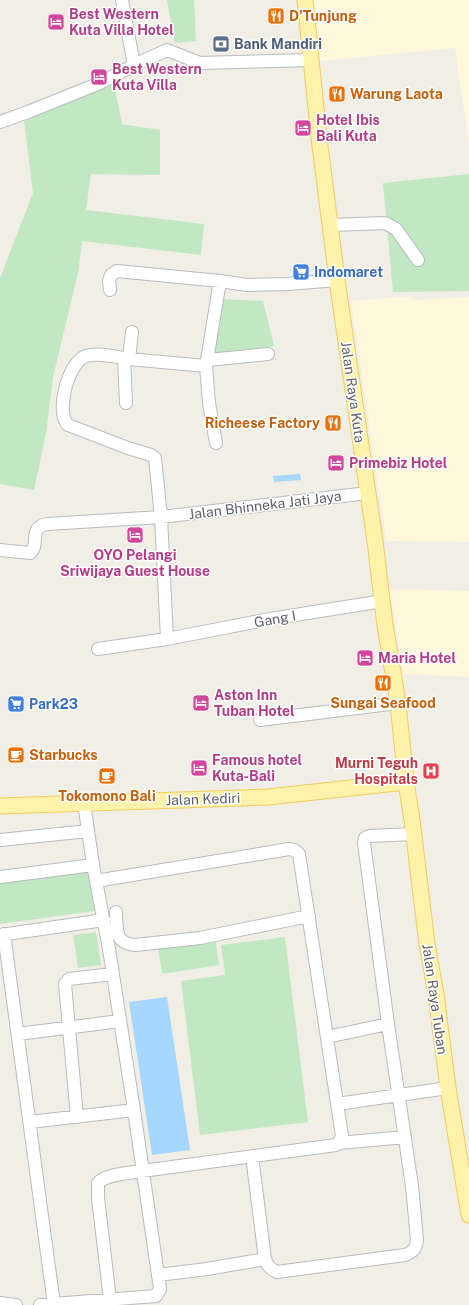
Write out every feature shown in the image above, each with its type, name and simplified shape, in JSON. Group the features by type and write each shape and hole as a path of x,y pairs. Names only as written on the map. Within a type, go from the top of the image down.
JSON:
{"main road":[{"name":"Jalan Raya Kuta","path":"305,0 319,138 337,280 398,704 406,782"},
{"name":"Jalan Kediri","path":"0,806 268,797 406,782"},
{"name":"Jalan Raya Tuban","path":"406,782 448,1088 469,1215"}],"street":[{"path":"122,0 134,65"},
{"path":"0,122 100,83 167,50 174,51 194,61 205,63 312,60"},
{"path":"331,225 385,223 391,225 396,229 418,260"},
{"path":"110,290 109,281 111,275 117,271 247,285 288,284 337,280"},
{"path":"216,443 208,396 207,363 220,281"},
{"path":"126,403 126,359 132,332"},
{"path":"167,639 161,517 156,461 154,456 128,448 68,425 63,419 62,410 66,385 72,369 79,360 87,355 126,359 207,363 268,354"},
{"name":"Jalan Bhinneka Jati Jaya","path":"0,550 26,554 32,552 37,528 41,525 161,517 368,493"},
{"name":"Gang I","path":"98,649 167,639 270,619 383,601"},
{"path":"260,720 398,704"},
{"path":"40,1305 156,1296 160,1289 113,974 93,865 84,803"},
{"path":"0,840 88,831"},
{"path":"252,1156 265,1259 268,1266 272,1270 277,1272 405,1255 413,1252 417,1240 412,1186 388,1024 364,843 365,838 369,836 414,834"},
{"path":"96,880 289,849 294,850 299,854 342,1136 339,1143"},
{"path":"0,877 93,865"},
{"path":"116,912 118,935 121,941 127,944 135,945 200,938 309,916"},
{"path":"54,1304 18,1034 2,935 104,920"},
{"path":"76,1117 68,1028 66,982 69,980 113,974"},
{"path":"18,1034 120,1021"},
{"path":"327,1037 388,1024"},
{"path":"337,1104 448,1088"},
{"path":"30,1122 134,1110"},
{"path":"110,1300 98,1198 98,1183 101,1179 142,1171 336,1145 339,1143 405,1137"},
{"path":"158,1275 207,1269 265,1259"},
{"path":"0,1303 16,1305"}],"shaded area":[{"path":"313,0 469,0 469,146 455,48 320,61"},
{"path":"411,296 412,300 469,297 469,542 386,541 351,301"},
{"path":"389,589 469,591 469,677 403,674"}],"green space":[{"path":"167,0 194,0 196,41 175,43"},
{"path":"114,84 122,124 160,130 160,175 91,174 86,210 204,224 201,255 82,241 78,273 53,377 46,433 34,490 0,484 0,278 33,193 24,120"},
{"path":"469,174 469,291 393,292 383,183"},
{"path":"221,299 263,301 274,346 214,354"},
{"path":"90,868 95,911 0,924 0,880"},
{"path":"96,932 101,965 78,968 73,935"},
{"path":"285,937 308,1122 200,1135 181,981 225,975 221,945"},
{"path":"215,938 219,965 162,974 158,947"}],"water":[{"path":"300,474 301,480 274,482 273,476"},
{"path":"167,997 190,1150 152,1155 129,1002"}],"place":[{"name":"D'Tunjung","path":"276,16"},
{"name":"Best Western Kuta Villa Hotel","path":"56,22"},
{"name":"Bank Mandiri","path":"221,44"},
{"name":"Best Western Kuta Villa","path":"99,77"},
{"name":"Warung Laota","path":"337,94"},
{"name":"Hotel Ibis Bali Kuta","path":"303,128"},
{"name":"Indomaret","path":"301,272"},
{"name":"Richeese Factory","path":"333,423"},
{"name":"Primebiz Hotel","path":"336,463"},
{"name":"OYO Pelangi Sriwijaya Guest House","path":"135,535"},
{"name":"Maria Hotel","path":"365,658"},
{"name":"Sungai Seafood","path":"383,683"},
{"name":"Aston Inn Tuban Hotel","path":"201,703"},
{"name":"Park23","path":"16,704"},
{"name":"Starbucks","path":"16,755"},
{"name":"Famous hotel Kuta-Bali","path":"199,768"},
{"name":"Murni Teguh Hospitals","path":"431,771"},
{"name":"Tokomono Bali","path":"107,776"}]}
